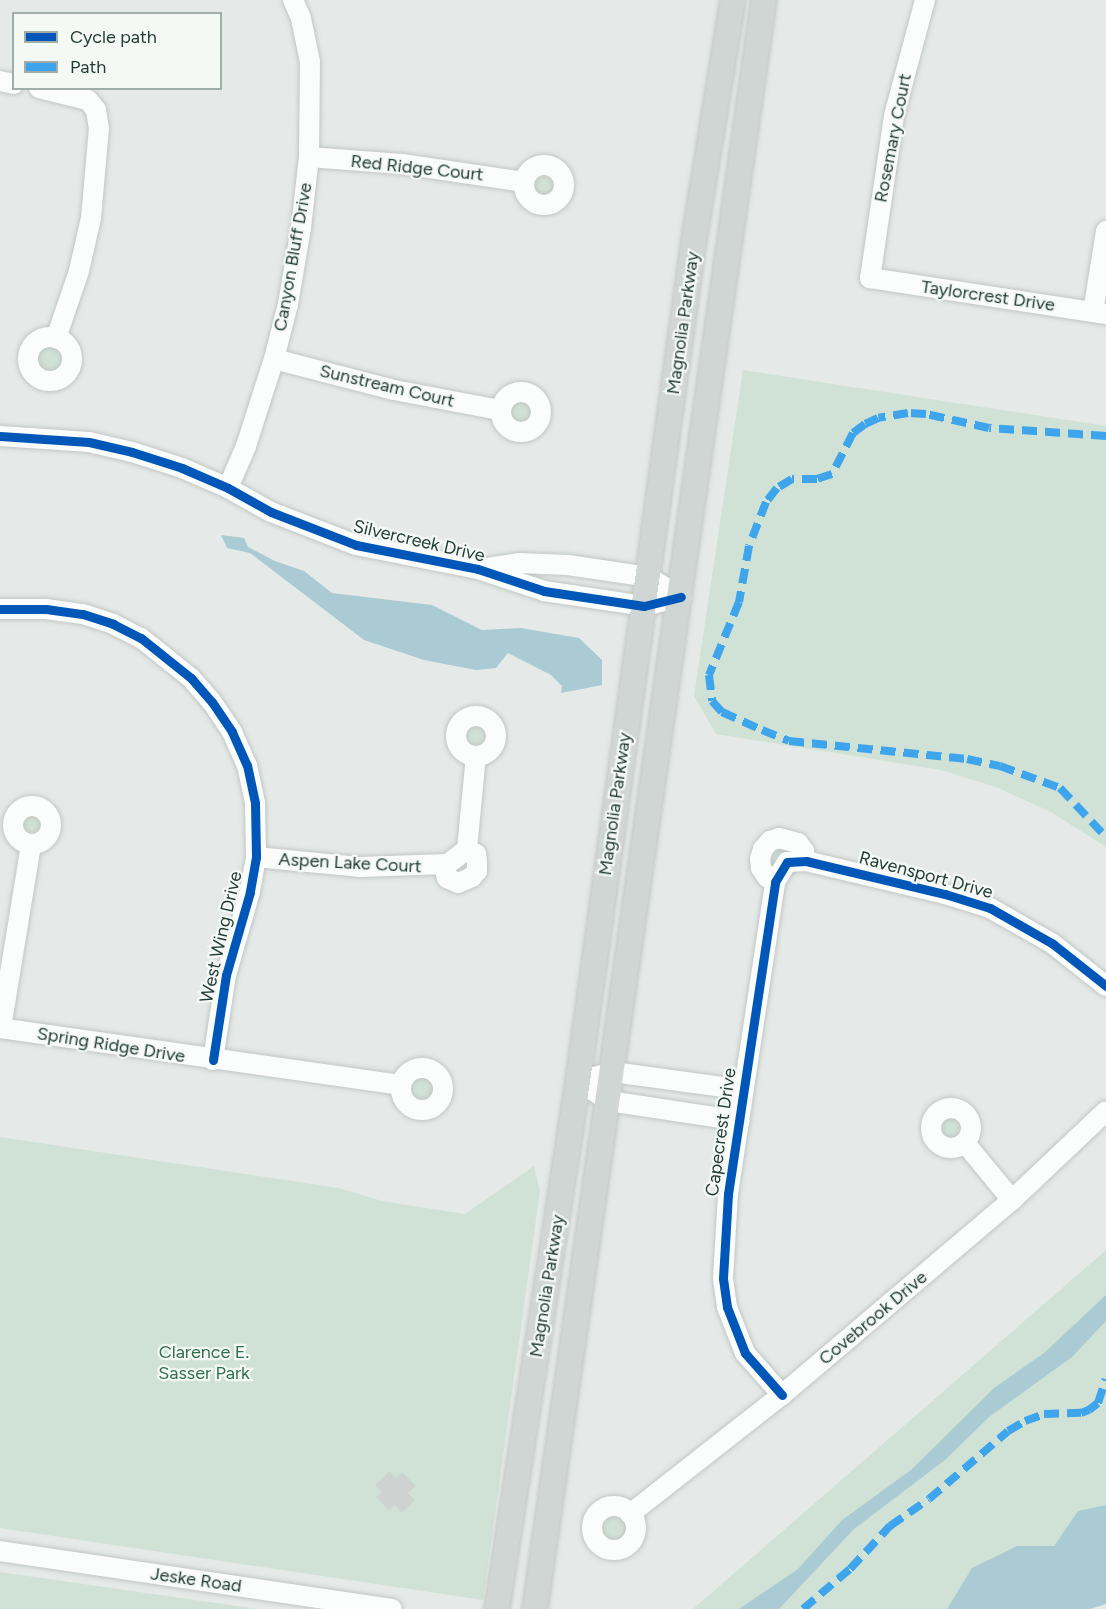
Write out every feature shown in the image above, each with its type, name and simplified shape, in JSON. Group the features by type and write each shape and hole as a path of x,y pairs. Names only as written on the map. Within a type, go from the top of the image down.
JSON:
{"main road":[{"name":"Magnolia Parkway","path":"497,1609 578,1081 699,209 733,0"},
{"name":"Magnolia Parkway","path":"535,1609 681,597 764,0"},
{"path":"699,209 735,213"}],"street":[{"name":"Rosemary Court","path":"870,278 894,116 924,0"},
{"name":"Canyon Bluff Drive","path":"228,488 246,446 274,359 290,293 309,158 310,62 297,9"},
{"path":"47,90 88,100 96,110 99,128 91,218 80,271 56,338"},
{"name":"Red Ridge Court","path":"309,158 402,164 524,182"},
{"path":"1100,313 1106,231"},
{"name":"Taylorcrest Drive","path":"870,278 1100,313"},
{"name":"Sunstream Court","path":"274,359 394,390 500,410"},
{"name":"Silvercreek Drive","path":"0,436 89,442 182,468 228,488 271,512 356,545 478,569 544,591 644,606 681,597"},
{"name":"Silvercreek Drive","path":"478,569 519,563 568,565 648,577 681,597"},
{"name":"West Wing Drive","path":"0,609 46,609 83,614 113,624 157,649 191,678 212,702 232,732 247,765 255,803 256,857 249,892 226,975 213,1060"},
{"name":"Aspen Lake Court","path":"256,857 359,867 444,866 447,878 458,884 472,877 477,871 476,854 467,849 476,756"},
{"path":"775,882 767,877 761,868 763,849 770,841 779,837 798,843 804,851 796,861"},
{"path":"1,1028 31,844"},
{"name":"Capecrest Drive","path":"782,1395 745,1353 727,1307 723,1278 727,1205 775,882 796,861"},
{"name":"Ravensport Drive","path":"796,861 945,894 990,908 1053,944 1106,986"},
{"name":"Spring Ridge Drive","path":"1,1028 401,1085"},
{"path":"578,1081 613,1072 744,1090"},
{"path":"578,1081 609,1101 739,1121"},
{"name":"Covebrook Drive","path":"630,1514 782,1395 1012,1200 1106,1111"},
{"path":"965,1143 1012,1200"},
{"name":"Jeske Road","path":"0,1551 392,1609"}],"green space":[{"path":"544,174 549,175 555,181 555,191 549,197 544,198 539,197 533,191 532,186 533,181 539,175"},
{"path":"50,346 59,350 63,359 59,368 50,372 41,368 37,359 41,350"},
{"path":"743,370 1106,426 1106,847 1051,812 998,788 941,770 716,734 694,696"},
{"path":"520,400 529,403 532,412 529,421 520,424 511,421 508,412 511,403"},
{"path":"476,723 485,727 489,736 485,745 476,749 467,745 463,736 467,727"},
{"path":"32,813 41,816 44,825 41,834 32,837 23,834 20,825 23,816"},
{"path":"789,841 802,866 793,876 775,877 765,855"},
{"path":"422,1077 427,1078 433,1084 433,1094 427,1100 422,1101 417,1100 411,1094 410,1089 411,1084 417,1078"},
{"path":"950,1112 963,1118 969,1131 963,1144 950,1150 937,1144 931,1131 937,1118"},
{"name":"Clarence E. Sasser Park","path":"0,1137 339,1188 382,1201 465,1214 534,1166 540,1191 483,1600 0,1528"},
{"path":"1106,1250 1106,1588 1061,1609 693,1609"},
{"path":"613,1508 626,1514 632,1527 626,1540 613,1546 600,1540 594,1527 600,1514"},
{"path":"0,1572 258,1609 0,1609"}],"water":[{"path":"221,535 244,538 248,547 275,561 304,571 332,593 432,605 482,630 521,628 579,638 602,660 602,685 561,693 562,686 551,675 508,653 496,668 476,670 424,660 364,640 250,553 227,548"},
{"path":"1106,1295 1106,1321 1072,1357 989,1417 945,1460 854,1529 779,1609 739,1609 798,1569 842,1520 911,1470 994,1388 1044,1353"},
{"path":"1106,1505 1106,1604 1090,1609 947,1609 972,1568 1017,1546 1054,1546 1078,1511"}],"building":[{"path":"390,1471 396,1478 402,1472 416,1486 408,1493 415,1500 402,1513 394,1505 389,1510 376,1497 382,1492 375,1485"}],"marked path":[{"path":"1106,436 989,428 926,414 908,413 878,418 865,424 853,433 832,474 817,479 792,479 777,488 766,502 749,546 739,602 709,675 712,701 722,712 762,730 789,741 967,759 1000,766 1060,788 1106,837"},
{"path":"803,1609 850,1569 890,1526 929,1499 1008,1431 1044,1414 1081,1413 1089,1410 1098,1403 1106,1379"}],"cycle path":[{"path":"0,436 89,442 132,452 182,468 228,488 271,512 356,545 478,569 544,591 644,606 681,597"},
{"path":"0,609 46,609 83,614 113,624 141,638 191,678 212,702 232,732 247,765 255,803 256,857 250,892 226,975 213,1060"},
{"path":"782,1395 745,1353 727,1307 723,1278 728,1194 775,882 787,862 806,861 945,894 990,908 1053,944 1106,986"}]}
